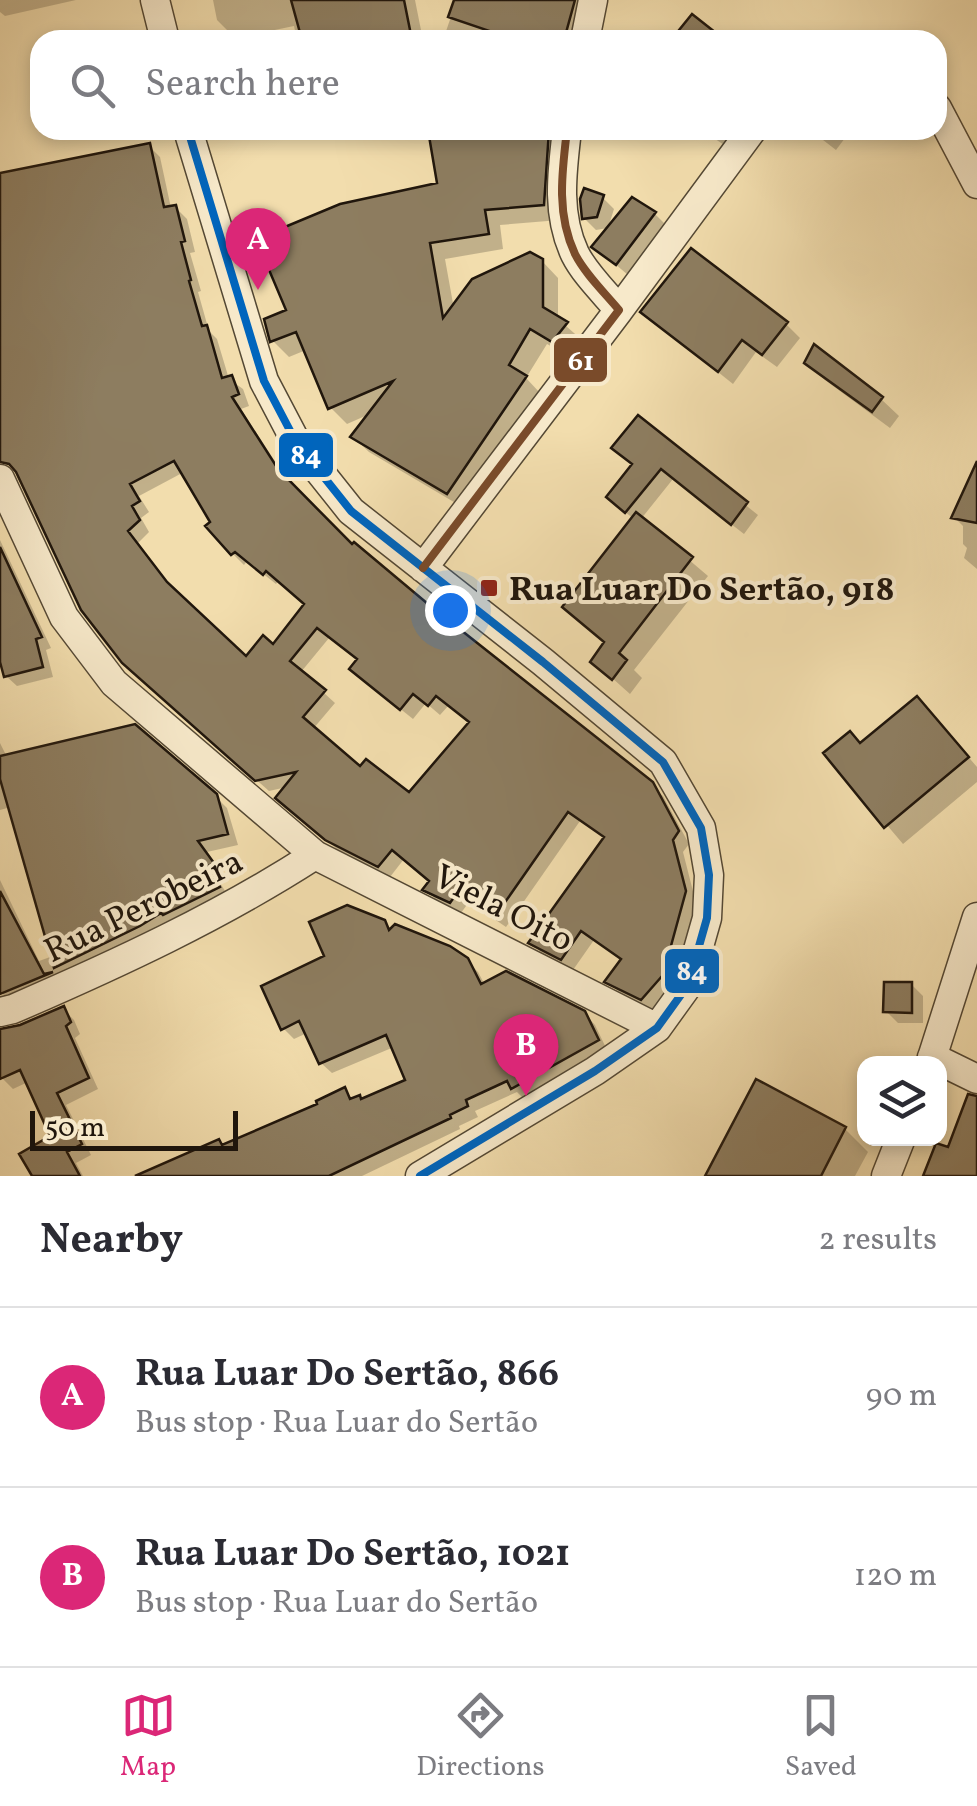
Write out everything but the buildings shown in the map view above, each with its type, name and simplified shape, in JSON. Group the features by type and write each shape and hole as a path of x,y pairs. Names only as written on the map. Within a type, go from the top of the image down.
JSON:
{"street":[{"path":"154,0 162,30"},
{"path":"587,30 593,0"},
{"path":"947,127 977,184"},
{"path":"191,140 264,382 296,442 351,510 663,762 701,828 709,875 707,918 688,985 658,1028 596,1071 420,1176"},
{"path":"566,140 561,183 564,221 576,257 620,310"},
{"path":"423,568 745,140"},
{"name":"Viela Oito","path":"0,479 64,617 114,683 315,855 658,1028"},
{"name":"Rua Perobeira","path":"0,1012 139,954 315,855"},
{"path":"932,1056 977,917"},
{"path":"947,1067 977,1079"},
{"path":"886,1176 897,1146"}],"transit line":[{"name":"84","path":"191,140 264,381 296,442 351,511 663,762 701,828 709,875 707,918 688,985 657,1028 595,1071 420,1176"},
{"name":"61","path":"423,568 619,310 584,269 569,239 562,193 566,140"}],"place":[{"name":"Rua Luar Do Sertão, 866","path":"258,290"},
{"name":"Rua Luar Do Sertão, 918","path":"489,588"},
{"name":"Rua Luar Do Sertão, 1021","path":"526,1096"}]}
